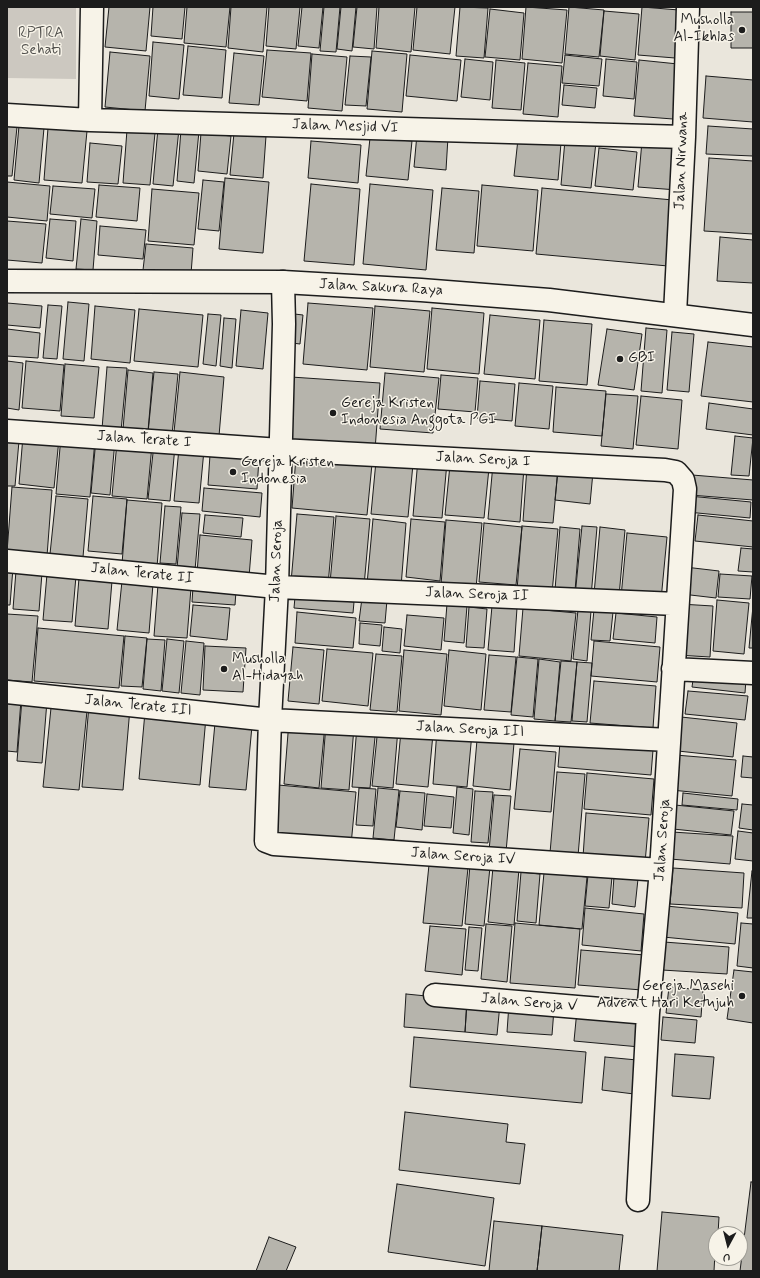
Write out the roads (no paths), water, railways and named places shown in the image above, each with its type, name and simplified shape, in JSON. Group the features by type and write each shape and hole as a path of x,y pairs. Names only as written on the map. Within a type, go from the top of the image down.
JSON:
{"street":[{"path":"90,120 92,7"},
{"name":"Jalan Nirwana","path":"676,314 688,7"},
{"name":"Jalan Mesjid VI","path":"7,115 90,120 684,137"},
{"name":"Jalan Sakura Raya","path":"7,281 283,282 422,290 549,300 676,314 753,325"},
{"name":"Jalan Seroja","path":"266,840 276,587 284,324 283,282"},
{"name":"Jalan Terate I","path":"7,431 280,450"},
{"name":"Jalan Seroja I","path":"280,450 665,470 676,472 683,480"},
{"name":"Jalan Seroja","path":"638,1200 648,1013 661,870 678,604 685,489 683,480"},
{"name":"Jalan Terate II","path":"7,560 276,587"},
{"name":"Jalan Seroja II","path":"276,587 678,604"},
{"path":"673,669 753,673"},
{"name":"Jalan Terate III","path":"7,692 270,720"},
{"name":"Jalan Seroja III","path":"270,720 669,740"},
{"name":"Jalan Seroja IV","path":"266,840 274,844 282,845 661,870"},
{"name":"Jalan Seroja V","path":"434,995 648,1013"}],"place":[{"name":"Musholla Al-Ikhlas","path":"742,30"},
{"name":"GBI","path":"620,359"},
{"name":"Gereja Kristen Indonesia Anggota PGI","path":"333,413"},
{"name":"Gereja Kristen Indonesia","path":"233,472"},
{"name":"Musholla Al-Hidayah","path":"224,669"},
{"name":"Gereja Masehi Advent Hari Ketujuh","path":"742,996"}],"park label":[{"name":"RPTRA Sehati","path":"41,42"}]}
